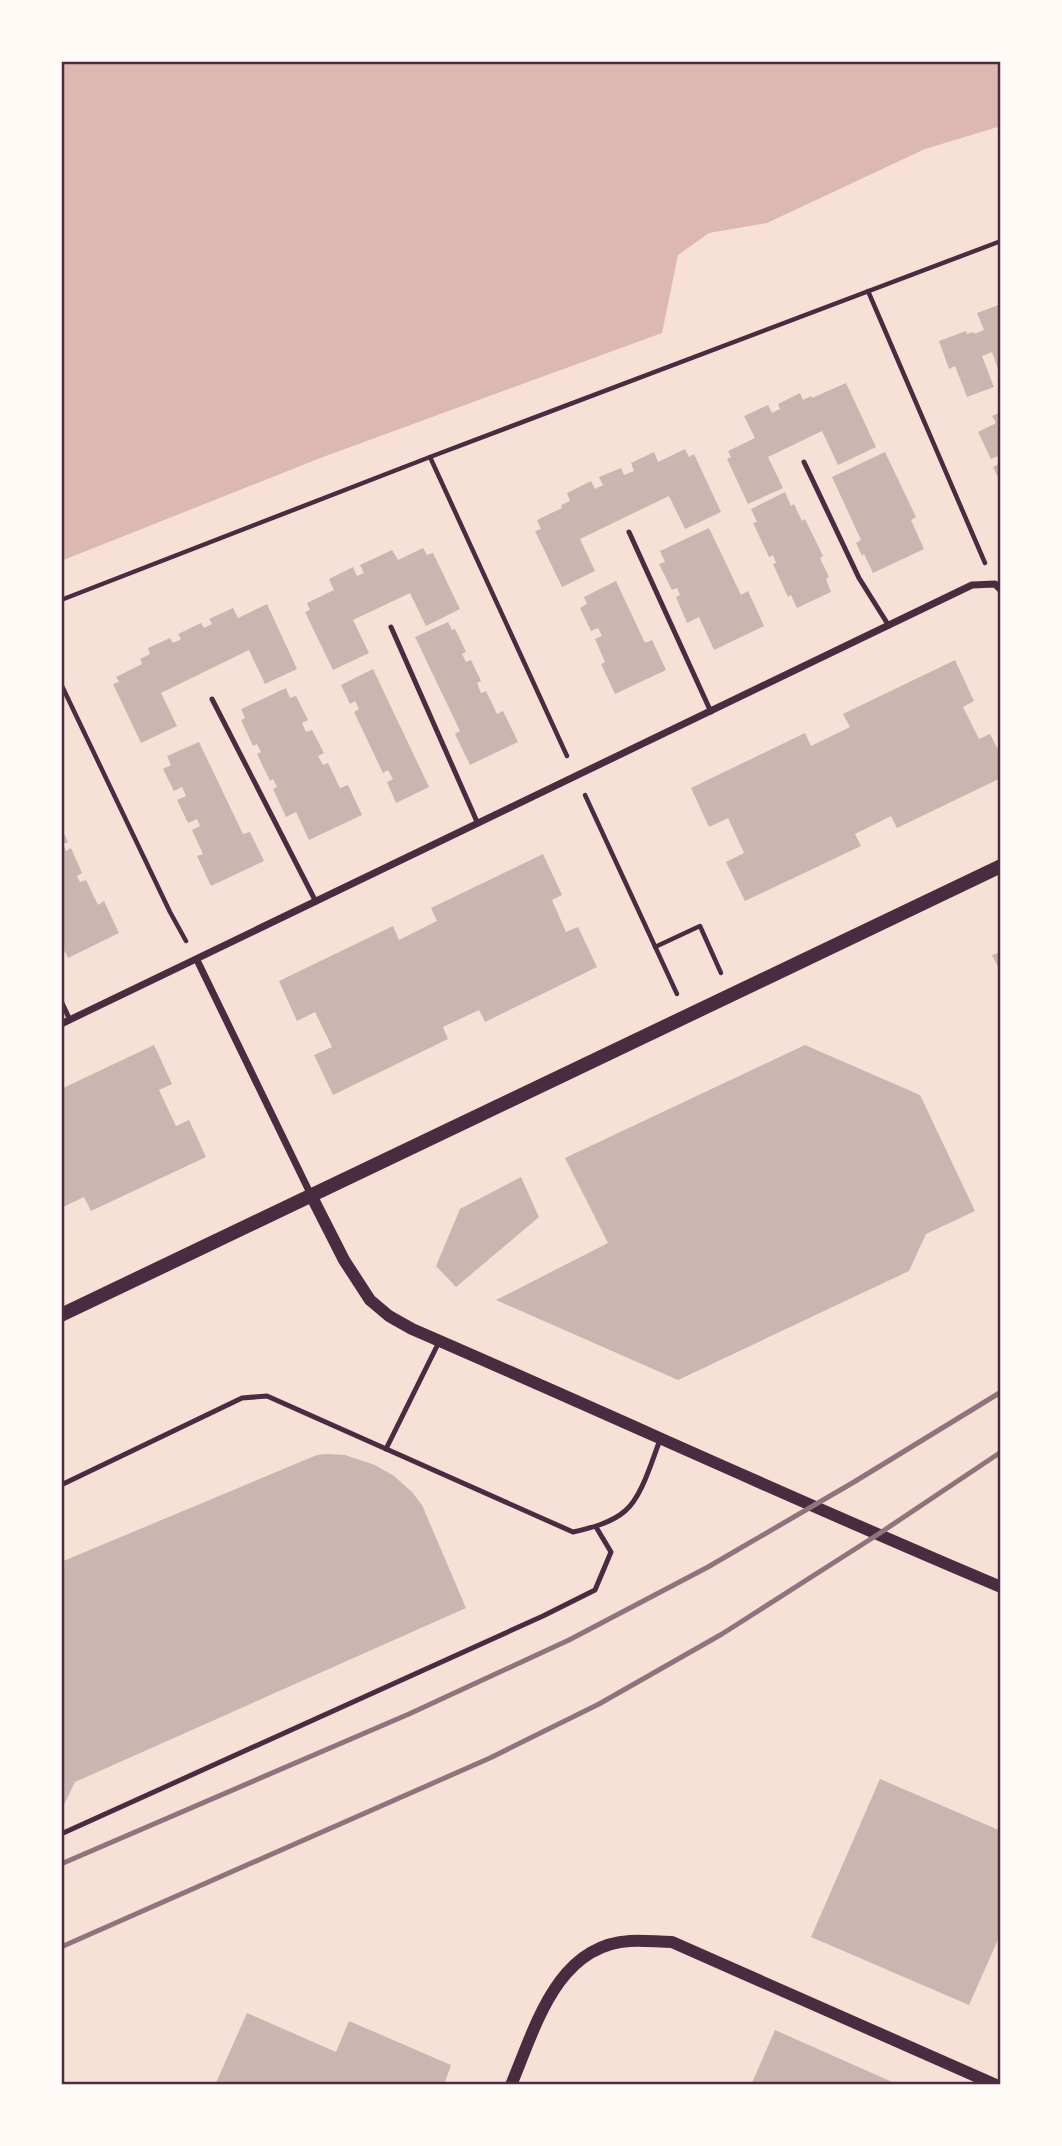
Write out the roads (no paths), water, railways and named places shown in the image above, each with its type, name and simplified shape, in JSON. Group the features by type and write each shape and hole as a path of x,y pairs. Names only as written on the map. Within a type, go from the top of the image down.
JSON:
{"main road":[{"path":"61,1315 1001,866"}],"street":[{"path":"61,1024 972,585 998,587"},
{"path":"197,960 344,1260 370,1300 389,1316 412,1329 661,1437 877,1535 1001,1587"},
{"path":"511,2085 545,2005 557,1984 584,1955 600,1947 628,1940 673,1942 996,2085"}],"lane":[{"path":"804,462 859,578 889,626"},
{"path":"629,532 711,712"},
{"path":"391,627 478,824"},
{"path":"212,699 316,902"},
{"path":"61,1001 70,1020"},
{"path":"386,1449 439,1341"},
{"path":"61,1485 242,1398 267,1396 573,1532 596,1527 626,1511 638,1494 661,1437"},
{"path":"61,1834 595,1590 611,1552 596,1527"}],"railway":[{"path":"61,1864 409,1714 569,1640 708,1567 1001,1392"},
{"path":"61,1947 490,1758 599,1704 722,1634 1001,1452"}]}
